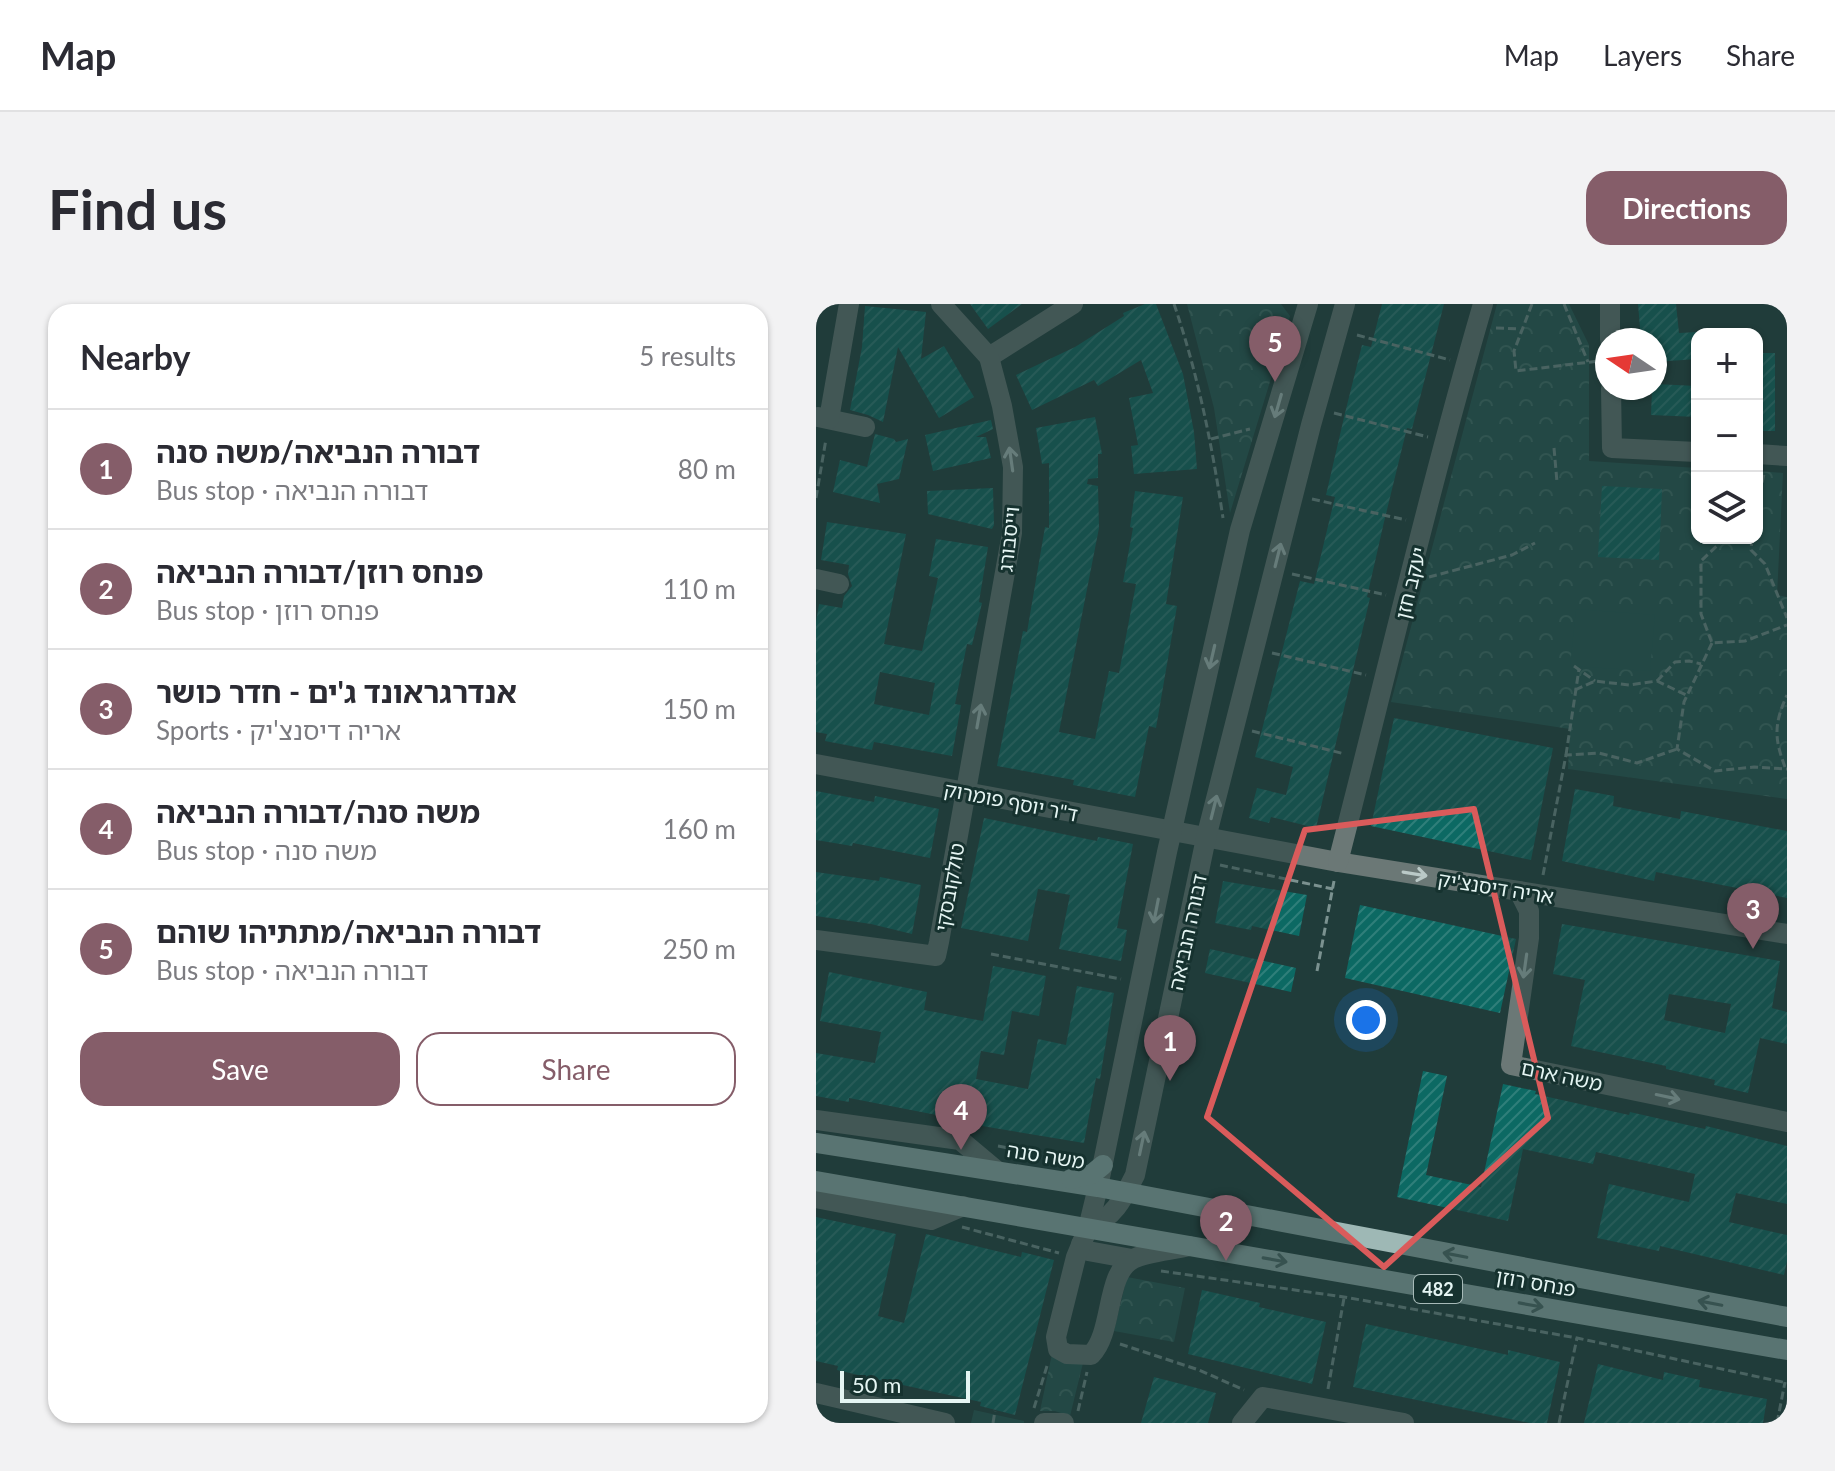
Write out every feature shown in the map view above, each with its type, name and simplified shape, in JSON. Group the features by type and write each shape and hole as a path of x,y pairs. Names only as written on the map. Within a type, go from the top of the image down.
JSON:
{"main road":[{"name":"משה סנה","path":"816,1143 1098,1187 1130,1184"},
{"path":"1061,1182 1092,1174 1103,1165"},
{"name":"482","path":"816,1181 963,1206 1082,1243"},
{"name":"פנחס רוזן","path":"1130,1184 1154,1198 1787,1317"},
{"name":"פנחס רוזן","path":"1082,1243 1193,1246 1787,1350"}],"street":[{"path":"849,304 823,418 865,427"},
{"name":"וייסבורג","path":"941,304 989,357 1013,467 1012,533 966,792"},
{"path":"989,357 1073,304"},
{"name":"דבורה הנביאה","path":"1082,1243 1116,1210 1130,1184 1206,838 1345,304"},
{"name":"יעקב חזן","path":"1338,862 1425,524 1443,441 1483,304"},
{"path":"1610,304 1610,328"},
{"name":"דבורה הנביאה","path":"1082,1243 1103,1165 1172,832 1240,530 1305,306"},
{"path":"1611,400 1612,448 1691,452"},
{"path":"816,579 839,584"},
{"name":"ד\"ר יוסף פומרוק","path":"816,764 1206,838"},
{"name":"טולקובסקי","path":"816,940 936,956 966,792"},
{"name":"אריה דיסנצ'יק","path":"1206,838 1787,934"},
{"name":"משה ארם","path":"1519,891 1529,911 1529,938 1511,1065 1787,1122"},
{"path":"816,1120 960,1140 997,1171"},
{"path":"816,1198 931,1220 963,1206"},
{"path":"1082,1243 1088,1251 1132,1259 1193,1246"},
{"path":"1082,1243 1056,1337 1058,1349 1067,1354 1091,1355 1103,1339 1118,1275 1132,1259"},
{"path":"816,1393 945,1423"},
{"path":"1242,1423 1263,1397 1404,1423"},
{"path":"1037,1421 1064,1423"}],"path":[{"path":"1174,304 1193,359 1211,439 1223,524 1240,530"},
{"path":"1532,304 1514,351 1516,371 1595,361"},
{"path":"1564,304 1588,362"},
{"path":"1476,327 1522,329"},
{"path":"1338,329 1465,364"},
{"path":"1316,409 1443,441"},
{"path":"816,498 823,418"},
{"path":"1211,439 1273,423"},
{"path":"1554,448 1557,482"},
{"path":"1763,484 1771,455"},
{"path":"1294,494 1425,524"},
{"path":"1274,570 1408,591 1512,555 1535,543"},
{"path":"1677,749 1687,695 1712,643 1701,614 1701,561 1719,544"},
{"path":"1752,544 1751,550 1765,564 1787,618"},
{"path":"1712,643 1745,641 1787,625"},
{"path":"1254,649 1385,680"},
{"path":"1657,681 1675,662 1689,661 1702,665"},
{"path":"1574,666 1595,681 1629,685 1657,681 1687,695"},
{"path":"1540,894 1579,669"},
{"path":"1575,690 1595,681"},
{"path":"1566,755 1599,753 1637,763 1677,749 1715,771 1786,767 1776,742 1778,714 1787,695"},
{"path":"1234,727 1365,758"},
{"path":"1317,971 1338,862"},
{"path":"1218,865 1333,889"},
{"path":"991,954 1142,981"},
{"path":"960,1140 1077,1160"},
{"path":"960,1227 1082,1243"},
{"path":"1155,1271 1344,1297 1577,1338 1786,1382 1777,1423"},
{"path":"1325,1409 1344,1297"},
{"path":"1037,1421 1056,1337"},
{"path":"1559,1423 1577,1338"},
{"path":"1103,1339 1199,1370 1263,1397"},
{"path":"1076,1423 1084,1382"},
{"path":"993,1423 995,1411"}],"highlighted area":[{"path":"1474,809 1548,1118 1384,1267 1207,1117 1305,830"}],"green space":[{"path":"1187,304 1281,304 1290,316 1230,513 1214,408"},
{"path":"1497,304 1569,304 1589,345 1589,461 1691,468 1691,544 1763,544 1763,471 1783,473 1777,595 1787,597 1787,799 1568,769 1570,729 1391,702"},
{"path":"1576,609 1655,615 1650,671 1570,666"},
{"path":"1127,1277 1185,1288 1174,1342 1114,1331"},
{"path":"1052,1354 1083,1363 1070,1416 1055,1411 1040,1411"},
{"path":"974,1410 1024,1421 1024,1423 971,1423"}],"building":[{"path":"970,304 1022,304 988,329"},
{"path":"1145,304 1156,304 1183,374 1194,432 1197,469 1134,474 1131,446 1138,445 1129,398 1153,393 1141,360 1098,386 1094,380 1032,410 1016,375 1075,347 1124,316 1123,313"},
{"path":"1382,304 1444,304 1412,429 1407,428 1384,522 1367,597 1370,598 1316,828 1271,817 1269,823 1249,818 1257,788 1286,795 1293,767 1255,757 1300,581 1314,584 1335,497 1326,495 1345,413 1362,345 1371,347"},
{"path":"1638,304 1676,304 1679,333 1691,332 1691,359 1667,361 1667,328 1640,328"},
{"path":"865,306 926,312 921,359 944,346 974,397 939,418 898,347 883,422 850,410 862,347"},
{"path":"1763,353 1775,353 1775,431 1763,431"},
{"path":"1667,385 1691,386 1691,417 1651,415 1652,400 1667,400"},
{"path":"1095,417 1102,454 1098,454 1098,478 1088,479 1087,484 1098,486 1099,528 1059,732 1095,739 1109,671 1119,673 1136,584 1123,582 1133,528 1130,527 1135,491 1183,497 1166,604 1177,606 1156,728 1149,726 1135,797 1073,785 1074,780 997,766 1023,631 1027,632 1045,527 1049,528 1049,463 1042,464 1036,428"},
{"path":"991,420 993,429 976,437 986,437 991,458 933,471 925,435"},
{"path":"875,434 896,442 908,439 899,479 877,484 880,503 833,492 840,460 867,467"},
{"path":"1602,486 1662,489 1659,560 1598,557"},
{"path":"993,488 992,529 928,514 927,491"},
{"path":"827,522 906,534 884,644 922,651 938,578 929,576 936,539 988,547 979,602 982,603 972,645 967,644 955,704 961,705 952,756 874,742 872,750 825,741 827,734 816,732 816,622 819,604 842,608 844,596 852,586 849,565 821,560","holes":["880,672 935,683 929,715 874,704"]},
{"path":"1394,718 1553,748 1531,860 1371,826"},
{"path":"1575,789 1614,796 1613,806 1680,819 1681,811 1787,831 1787,898 1656,872 1654,881 1562,861"},
{"path":"816,791 874,802 875,796 939,809 930,858 853,843 852,846 816,840"},
{"path":"984,818 1097,841 1098,837 1133,844 1117,928 1127,930 1121,961 1059,949 1070,895 1038,889 1028,941 961,928"},
{"path":"816,872 879,881 880,877 921,885 912,934 816,916"},
{"path":"1223,881 1307,895 1299,936 1252,926 1251,930 1215,923"},
{"path":"1360,905 1516,939 1500,1013 1345,978"},
{"path":"1562,924 1780,961 1772,1008 1787,1012 1787,1044 1760,1038 1748,1093 1714,1085 1715,1080 1666,1069 1666,1066 1571,1046 1585,980 1553,974","holes":["1669,994 1731,1004 1725,1033 1664,1020"]},
{"path":"1210,949 1296,968 1291,992 1205,973"},
{"path":"993,966 1046,976 1039,1016 1012,1011 1004,1055 981,1051 976,1079 1028,1089 1038,1039 1066,1045 1077,986 1114,993 1100,1079 1096,1078 1084,1143 982,1126 849,1098 849,1102 816,1096 816,1053 875,1063 881,1032 820,1021 829,972 927,992 924,1010 983,1021"},
{"path":"1423,1071 1447,1076 1426,1175 1481,1187 1503,1084 1629,1115 1630,1112 1705,1129 1706,1126 1787,1146 1787,1204 1736,1193 1729,1222 1787,1235 1784,1275 1660,1246 1659,1251 1597,1238 1609,1184 1689,1202 1695,1174 1596,1152 1593,1164 1523,1149 1508,1221 1397,1197"},
{"path":"816,1217 896,1234 878,1316 904,1323 926,1234 1021,1257 1022,1252 1054,1260 1015,1415 980,1406 981,1402 837,1370 838,1366 816,1361"},
{"path":"1202,1290 1326,1322 1312,1384 1188,1354"},
{"path":"1366,1324 1508,1355 1508,1350 1560,1362 1547,1423 1530,1423 1353,1387"},
{"path":"1598,1364 1663,1380 1664,1372 1700,1380 1699,1387 1767,1399 1763,1423 1584,1423"},
{"path":"1154,1377 1216,1393 1208,1423 1141,1423"}],"place":[{"name":"דבורה הנביאה/מתתיהו שוהם","path":"1275,382"},
{"name":"אנדרגראונד ג'ים - חדר כושר","path":"1753,949"},
{"name":"דבורה הנביאה/משה סנה","path":"1170,1081"},
{"name":"משה סנה/דבורה הנביאה","path":"961,1150"},
{"name":"פנחס רוזן/דבורה הנביאה","path":"1226,1261"}]}
